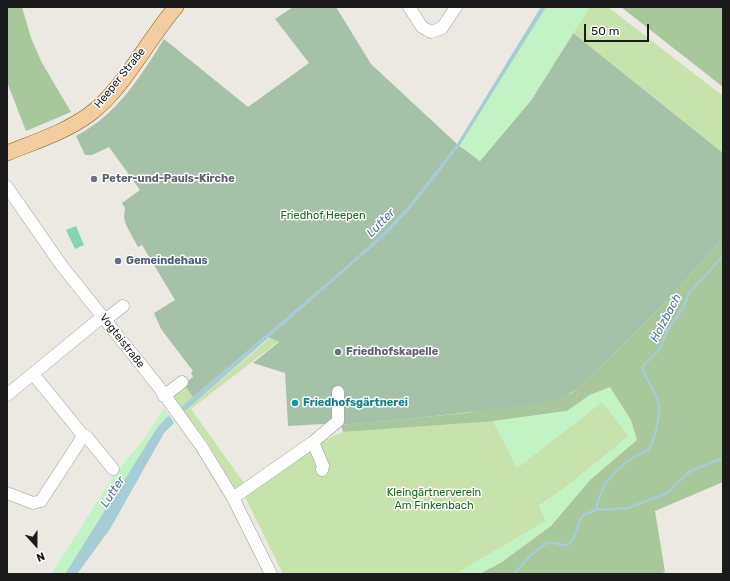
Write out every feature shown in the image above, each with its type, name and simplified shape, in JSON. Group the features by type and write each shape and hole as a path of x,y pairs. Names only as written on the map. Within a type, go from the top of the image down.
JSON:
{"main road":[{"name":"Heeper Straße","path":"7,153 76,124 92,113 107,99 176,7"}],"street":[{"path":"409,7 422,28 431,32 442,28 456,7"},
{"name":"Vogteistraße","path":"7,188 53,253 202,447 233,498 271,574"},
{"path":"7,394 104,318 123,306"},
{"path":"33,374 82,434 88,437 113,469"},
{"path":"164,396 182,382"},
{"path":"233,498 313,442 324,431 336,425 338,421 338,392"},
{"path":"7,492 34,503 41,501 80,441 82,434"},
{"path":"313,442 323,466 322,470"}],"green space":[{"path":"7,7 22,7 31,38 42,63 71,112 26,131 7,82"},
{"name":"Friedhof Heepen","path":"293,7 336,7 371,64 457,144 480,161 532,99 572,32 723,153 723,239 660,308 579,388 560,398 527,405 398,420 341,425 341,423 288,426 285,373 253,363 279,342 266,336 193,397 184,384 193,377 191,373 193,371 161,329 154,313 175,300 142,245 138,247 126,225 124,217 125,208 122,203 140,190 109,147 92,155 85,155 76,136 91,127 116,106 136,81 164,39 248,107 309,63 275,19"},
{"path":"546,7 590,7 532,99 480,161 460,145"},
{"path":"590,7 608,7 723,96 723,153 572,32"},
{"path":"621,7 723,7 723,87"},
{"path":"76,226 84,245 75,249 66,230"},
{"path":"723,239 723,482 655,511 665,572 658,574 479,574 502,562 591,479 636,440 610,388 590,395 567,411 496,421 343,432 341,425 466,413 570,394 579,388 660,308"},
{"path":"270,338 279,341 191,409 246,486 238,489 235,488 208,443 184,412"},
{"path":"184,384 193,397 181,407 175,399 174,394"},
{"path":"610,387 631,420 637,440 591,479 551,526 502,562 479,574 455,574 546,521 539,507 629,436 602,402 517,468 493,421 567,411 590,395"},
{"name":"Kleingärtnerverein Am Finkenbach","path":"602,402 629,436 567,486 539,506 546,521 455,574 283,574 244,495 321,442 343,432 493,421 517,468"},
{"path":"164,409 169,415 157,428 68,570 65,574 51,574 117,471 141,443"}],"water":[{"path":"541,7 546,7 460,145 413,206 387,234 184,412 181,407 342,270 384,232 410,204 457,144"},
{"path":"169,415 174,423 164,433 110,529 77,574 65,574 157,428"}],"waterway":[{"name":"Holzbach","path":"596,510 601,493 609,479 619,468 636,456 648,450 654,436 659,416 658,400 642,367 660,349 667,331 683,308 689,293 723,256"},
{"path":"514,574 544,545 551,542 563,545 569,544 575,536 583,515 596,510 628,508 667,493 689,472 717,460 723,459"}],"place":[{"name":"Peter-und-Pauls-Kirche","path":"94,179"},
{"name":"Gemeindehaus","path":"118,261"},
{"name":"Friedhofskapelle","path":"338,352"},
{"name":"Friedhofsgärtnerei","path":"295,403"}],"water label":[{"name":"Lutter","path":"381,223"},
{"name":"Lutter","path":"113,492"}]}
